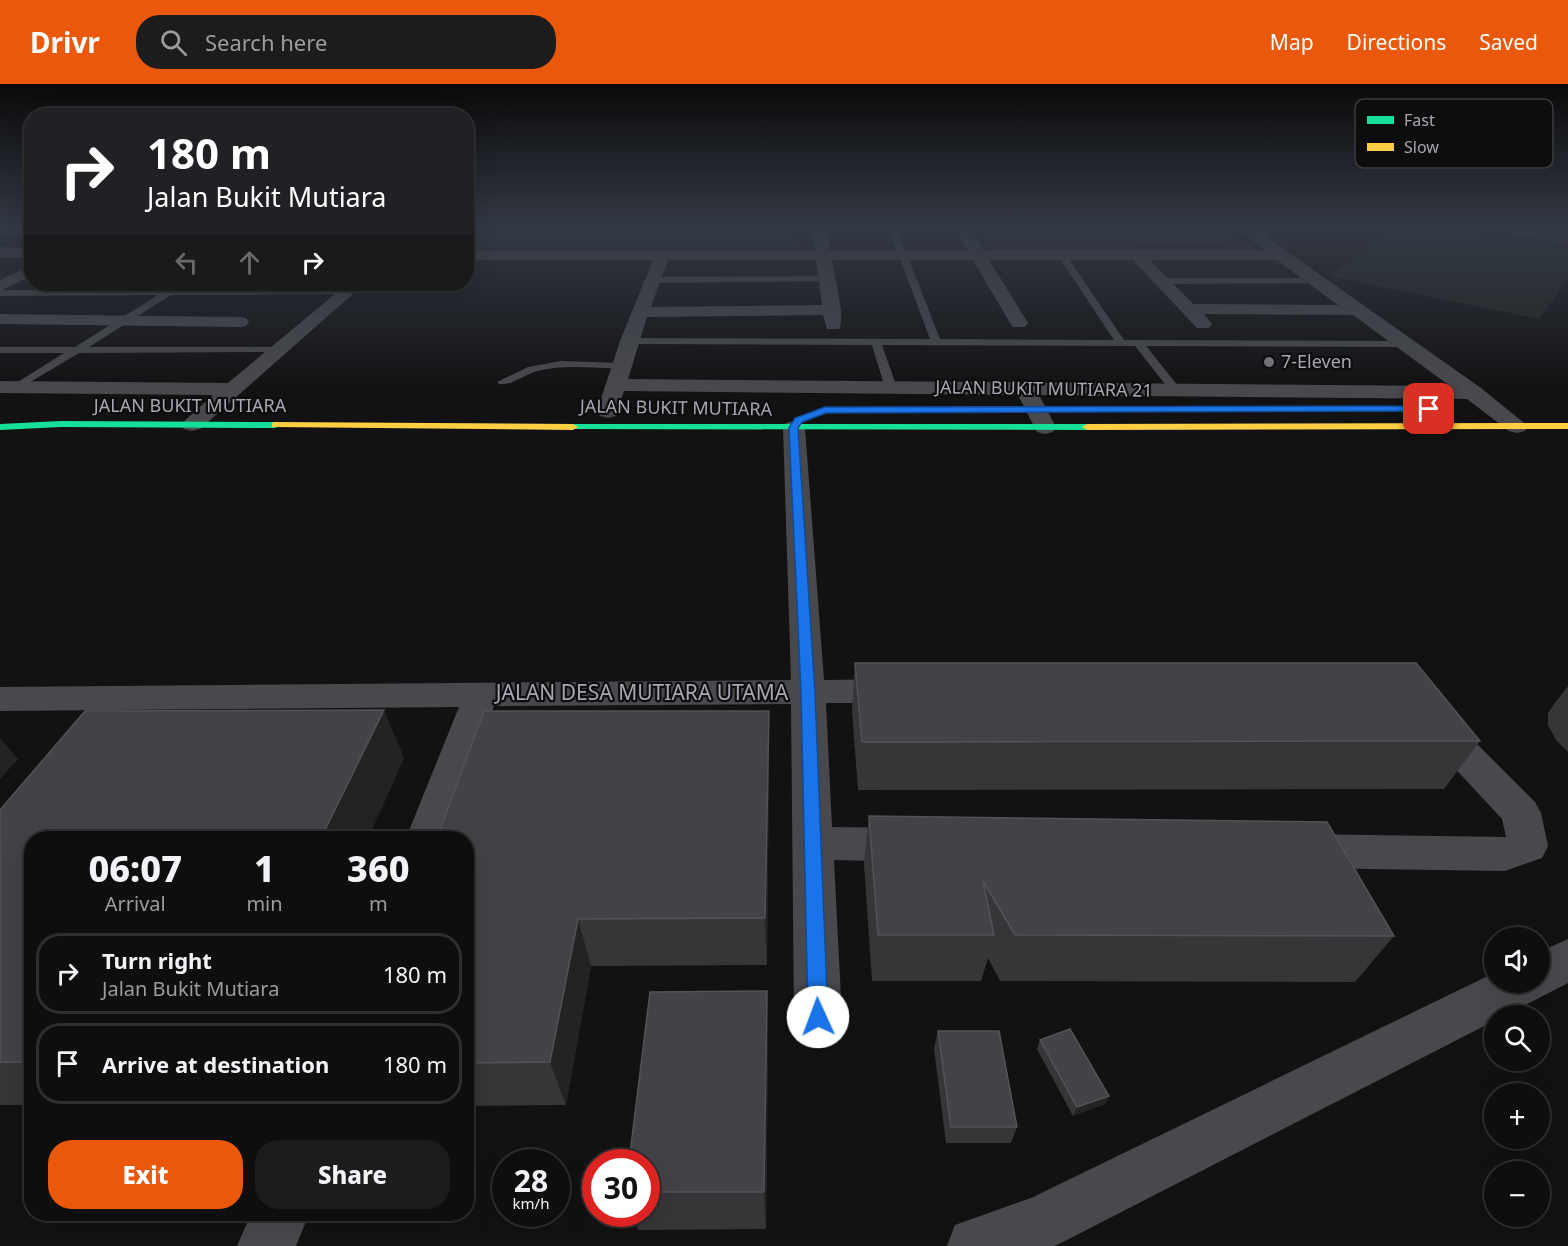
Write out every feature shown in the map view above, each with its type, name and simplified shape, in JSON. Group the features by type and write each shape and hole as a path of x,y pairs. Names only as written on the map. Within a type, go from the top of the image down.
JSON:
{"street":[{"path":"608,411 629,341 653,280"},
{"path":"642,312 832,317 829,280"},
{"path":"993,280 1019,323"},
{"path":"1162,281 1205,326"},
{"path":"1315,281 1494,409"},
{"path":"199,417 346,291"},
{"path":"1190,309 1358,310"},
{"path":"0,319 240,322"},
{"name":"JALAN BUKIT MUTIARA 21","path":"618,375 891,388 1035,409 1176,391 1494,409"},
{"path":"8,387 231,389"},
{"name":"JALAN BUKIT MUTIARA","path":"46,411 199,417 805,420 1035,409 1494,409 1568,426"},
{"name":"JALAN BUKIT MUTIARA","path":"0,427 313,411"},
{"path":"757,412 782,420 805,420 808,692 818,1017"},
{"name":"JALAN DESA MUTIARA UTAMA","path":"0,699 927,690"},
{"path":"429,831 482,693"},
{"path":"91,733 119,697"},
{"path":"1266,850 1505,854 1528,846 1521,813 1414,701"},
{"path":"812,843 943,845"},
{"path":"1550,969 1568,960"},
{"path":"976,1246 1041,1223 1501,993"},
{"path":"266,1246 278,1221"}],"lane":[{"path":"912,280 936,342"},
{"path":"1079,280 1121,343"},
{"path":"1162,281 1315,281"},
{"path":"8,387 173,291"},
{"path":"0,293 242,291"},
{"path":"629,341 1406,344"},
{"path":"876,342 891,388"},
{"path":"1138,343 1176,391"},
{"path":"0,350 278,349"},
{"path":"503,382 514,375 539,366 558,363 618,375"}],"shaded area":[{"path":"1350,280 1567,280 1539,319"}],"building":[{"path":"855,663 1416,663 1480,741 862,742"},
{"path":"384,710 324,831 24,831 24,1062 0,1062 0,810 85,711"},
{"path":"484,711 769,711 765,918 578,919 550,1062 474,1063 474,831 440,831"},
{"path":"869,816 1327,822 1394,936 1015,935 983,881 994,935 878,935"},
{"path":"767,991 764,1192 660,1192 660,1149 631,1149 650,992"},
{"path":"1070,1029 1109,1096 1077,1107 1040,1040"},
{"path":"938,1031 999,1031 1017,1127 951,1127"}],"traffic: fast":[{"path":"0,427 61,424 275,425"},
{"path":"573,427 1087,427"}],"traffic: slow":[{"path":"275,425 573,427"},
{"path":"1087,427 1568,426"}],"place":[{"name":"7-Eleven","path":"1269,362"}],"route":[{"path":"818,1017 808,692 794,428 798,420 825,410 1429,409"}]}
